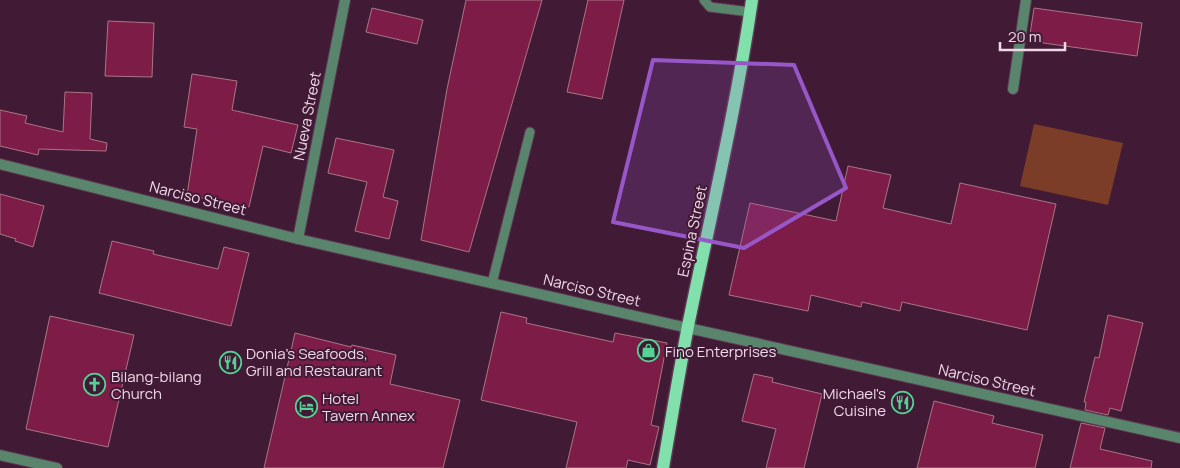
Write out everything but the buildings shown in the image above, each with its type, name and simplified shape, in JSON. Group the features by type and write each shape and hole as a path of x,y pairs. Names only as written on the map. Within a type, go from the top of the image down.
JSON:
{"main road":[{"name":"Espina Street","path":"663,468 688,328 739,82 751,6"}],"street":[{"name":"Nueva Street","path":"298,238 345,0"},
{"path":"1013,89 1026,0"},
{"name":"Narciso Street","path":"0,164 298,238 688,328 1180,438"},
{"path":"0,455 57,468"}],"lane":[{"path":"704,0 710,7 751,6"},
{"path":"492,283 530,132"}],"highlighted area":[{"path":"653,60 794,65 846,188 744,248 613,222"}],"shaded area":[{"path":"1034,124 1123,143 1108,205 1020,186"}],"place":[{"name":"Fino Enterprises","path":"649,351"},
{"name":"Donia's Seafoods, Grill and Restaurant","path":"230,362"},
{"name":"Bilang-bilang Church","path":"95,385"},
{"name":"Michael's Cuisine","path":"902,402"},
{"name":"Hotel Tavern Annex","path":"306,407"}]}
